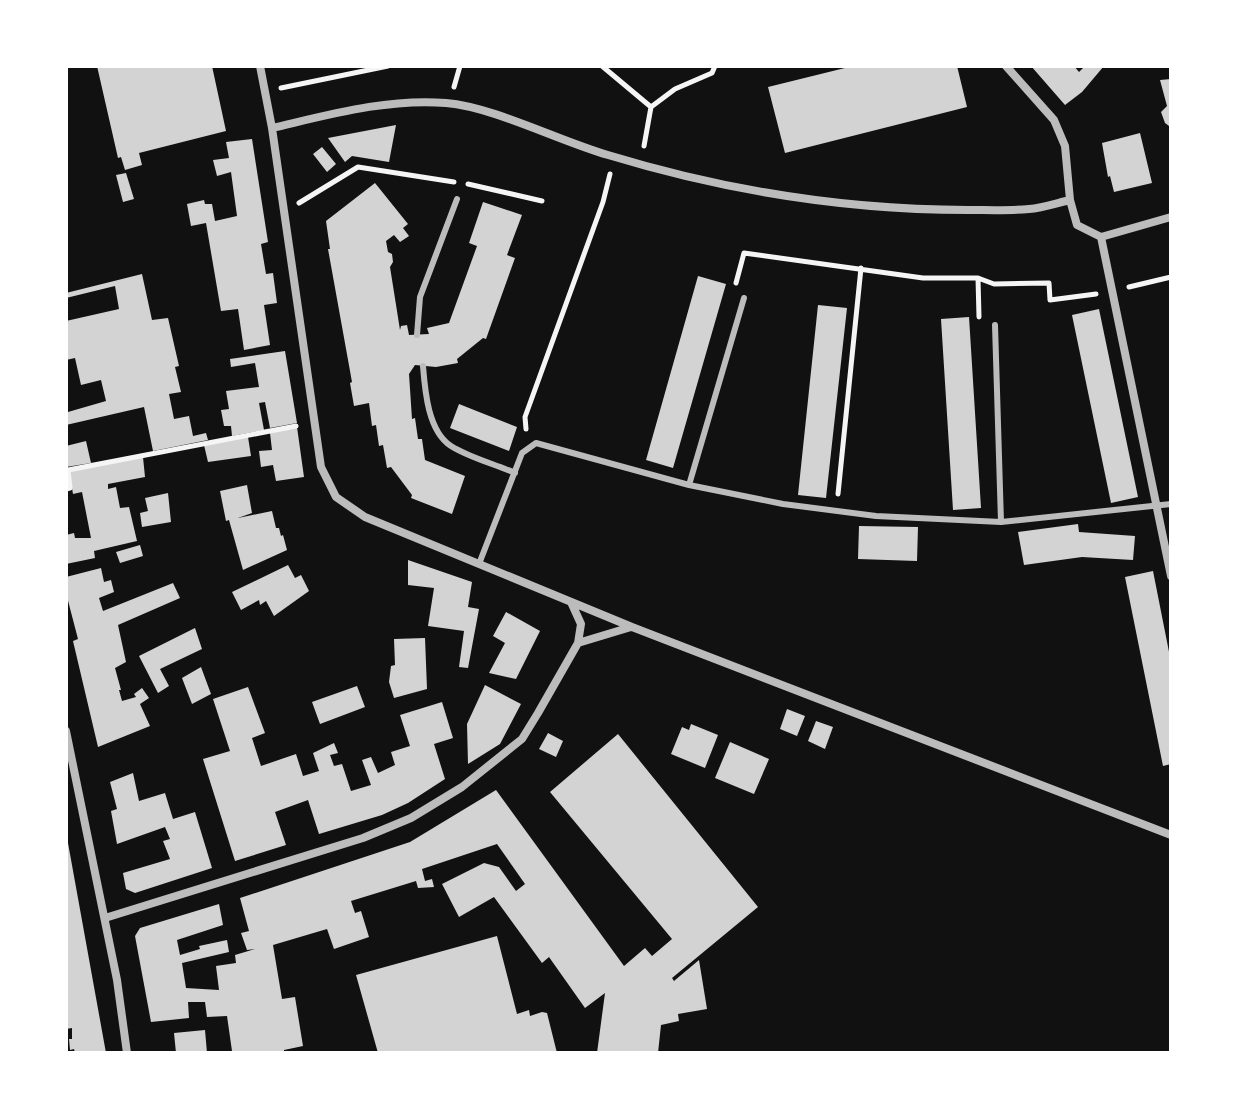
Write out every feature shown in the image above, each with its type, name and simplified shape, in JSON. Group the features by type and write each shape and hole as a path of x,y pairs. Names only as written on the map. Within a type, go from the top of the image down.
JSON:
{"street":[{"path":"260,66 272,128 321,467 336,497 365,517 632,627 1171,835"},
{"path":"1006,66 1054,120 1065,146 1070,200 1077,225 1101,237 1171,217"},
{"path":"272,128 408,101 450,103 495,115 570,144 640,165 725,184 848,203 933,210 1029,209 1070,200"},
{"path":"1101,237 1171,576"},
{"path":"105,918 324,851 411,818 462,787 522,739 578,643 581,624 571,601"},
{"path":"578,643 632,627"},
{"path":"66,731 117,980 127,1053"}],"lane":[{"path":"417,335 420,297 457,199"},
{"path":"689,485 744,298"},
{"path":"995,325 1001,522"},
{"path":"423,366 426,396 438,431 450,445 515,473"},
{"path":"479,564 522,453 536,443 689,485 836,511 1001,522 1171,504"}],"path":[{"path":"265,92 388,66"},
{"path":"602,66 651,107"},
{"path":"640,165 651,107 675,89 712,73 715,66"},
{"path":"527,450 525,417 603,202 614,157"},
{"path":"284,211 358,167 455,182 542,201"},
{"path":"744,298 733,294 744,253 923,278 978,278 994,284 1049,283 1050,300 1112,292 1171,277"},
{"path":"836,511 861,268"},
{"path":"978,278 980,317 995,325"},
{"path":"66,489 70,488 68,470 314,423"}],"building":[{"path":"97,66 212,66 226,131 139,153 142,165 125,170 121,157 118,158"},
{"path":"853,66 957,66 967,107 785,153 768,87"},
{"path":"1031,66 1074,66 1079,72 1085,66 1104,66 1082,92 1065,105"},
{"path":"1171,79 1169,126 1161,112 1167,106 1160,80"},
{"path":"396,125 389,162 352,156 345,162 328,138"},
{"path":"1140,133 1152,183 1114,192 1102,143"},
{"path":"252,139 268,242 261,244 266,274 273,273 277,303 264,305 270,345 244,350 238,309 221,311 206,223 191,226 187,204 204,200 205,204 212,204 215,221 237,216 231,172 217,176 213,160 229,158 226,142"},
{"path":"322,147 336,164 327,172 313,154"},
{"path":"126,173 134,199 123,202 116,175"},
{"path":"375,183 408,224 403,228 409,236 400,242 394,235 386,241 388,252 392,254 390,267 400,330 401,326 407,325 409,335 429,334 427,328 449,323 477,246 469,243 483,202 522,215 507,255 515,258 486,339 483,338 457,359 458,363 436,367 415,365 409,374 412,419 415,418 418,439 422,439 425,460 465,476 452,514 411,498 412,495 391,467 387,468 376,425 372,426 369,403 354,406 326,221"},
{"path":"142,274 152,320 168,318 179,366 175,367 181,392 169,394 174,419 189,416 193,436 206,433 208,440 153,451 144,407 66,425 68,412 106,401 101,380 81,385 75,358 66,360 66,321 119,309 115,286 66,298 66,293"},
{"path":"698,276 726,284 673,468 646,460"},
{"path":"818,305 847,308 826,498 798,495"},
{"path":"1099,309 1138,497 1111,503 1072,315"},
{"path":"969,317 981,508 953,510 941,319"},
{"path":"285,351 297,423 270,428 265,402 259,403 264,430 232,436 231,426 224,426 221,410 229,409 226,391 259,387 255,363 231,367 230,359"},
{"path":"459,404 517,427 509,451 450,428"},
{"path":"297,427 304,477 276,481 273,465 261,467 259,451 272,450 270,433"},
{"path":"248,437 251,456 208,462 204,445"},
{"path":"86,441 91,463 66,467 66,446"},
{"path":"143,457 145,477 108,484 108,489 116,487 120,508 129,507 137,541 94,551 95,558 66,564 66,535 74,533 75,538 91,538 82,492 73,494 69,471"},
{"path":"247,485 252,513 238,518 272,511 287,550 243,570 229,520 226,521 220,491"},
{"path":"168,493 171,522 142,527 140,513 148,511 145,498"},
{"path":"1078,524 1079,532 1135,536 1133,560 1082,557 1024,565 1018,532"},
{"path":"859,526 918,527 917,561 858,559"},
{"path":"140,545 143,556 120,563 116,552"},
{"path":"408,560 472,582 468,607 479,609 468,668 459,667 464,631 428,626 434,588 408,585"},
{"path":"288,565 295,578 301,575 309,591 274,616 266,601 260,605 259,600 241,610 232,592"},
{"path":"101,568 104,582 111,580 114,592 99,598 103,611 173,583 180,598 118,625 126,662 115,668 122,701 136,697 134,694 142,688 149,698 140,704 150,726 98,747 73,641 78,639 66,593 66,577"},
{"path":"1153,571 1171,662 1171,764 1163,766 1125,577"},
{"path":"506,612 540,631 516,679 489,673 505,643 493,636"},
{"path":"195,628 202,649 160,669 169,686 158,693 139,656"},
{"path":"425,638 427,689 394,698 389,682 391,666 395,665 394,639"},
{"path":"201,667 211,694 192,704 182,678"},
{"path":"485,685 521,704 500,744 468,764 467,724"},
{"path":"357,686 365,707 320,724 312,702"},
{"path":"248,687 265,733 252,738 261,766 296,754 303,776 319,771 313,753 334,743 338,753 330,755 334,766 342,764 351,791 371,785 362,760 371,757 378,773 395,765 391,752 410,746 400,715 442,702 453,738 434,744 445,779 408,803 382,815 319,834 308,800 275,812 286,845 235,861 203,759 230,751 213,699"},
{"path":"787,709 805,716 797,736 780,729"},
{"path":"816,721 833,727 825,749 808,741"},
{"path":"691,724 718,735 705,768 671,754 682,727 689,730"},
{"path":"548,733 563,741 556,757 539,749"},
{"path":"618,734 758,907 672,978 674,981 699,960 707,1009 678,1014 679,1021 661,1025 658,1053 597,1053 605,993 585,1008 549,957 542,963 494,897 459,917 442,884 484,863 499,867 516,891 525,884 497,844 422,869 425,881 432,879 434,887 418,888 416,881 351,901 355,913 361,911 369,937 334,949 327,929 273,945 282,999 295,997 303,1046 284,1050 284,1053 232,1051 227,1016 207,1017 205,1002 188,1002 189,1018 151,1022 135,936 140,928 219,904 223,925 177,940 180,955 200,949 199,946 227,940 229,952 182,963 186,988 219,990 216,966 236,963 235,955 255,949 247,950 241,933 249,931 240,898 410,842 496,790 624,966 645,948 652,956 672,939 550,792"},
{"path":"730,742 769,759 754,794 715,778"},
{"path":"133,773 139,801 165,793 173,819 195,812 212,868 135,893 126,889 123,873 170,859 163,841 170,839 165,827 117,844 111,811 117,809 110,782"},
{"path":"66,843 106,1053 75,1053 74,1049 70,1050 72,1028 66,1029"},
{"path":"497,936 517,1014 529,1010 530,1016 547,1013 557,1053 378,1053 356,975"},
{"path":"205,1030 207,1053 176,1053 174,1033"}]}
